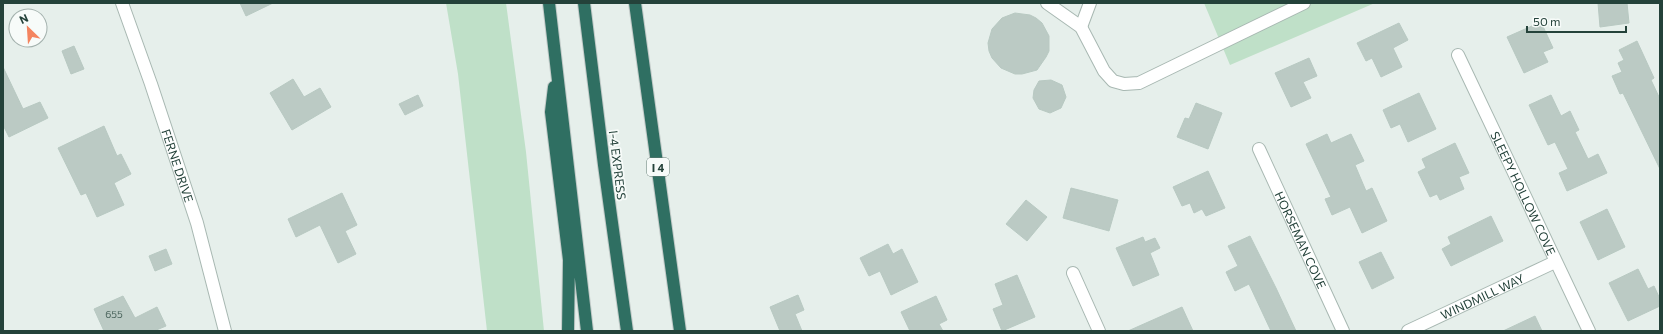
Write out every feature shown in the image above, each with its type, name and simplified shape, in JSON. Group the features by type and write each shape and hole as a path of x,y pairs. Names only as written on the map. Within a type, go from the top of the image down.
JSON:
{"highway":[{"path":"549,3 587,331"},
{"name":"I-4 EXPRESS","path":"584,3 605,173 627,331"},
{"name":"I 4","path":"635,3 680,331"},
{"path":"557,68 551,112 569,260 568,331"}],"street":[{"name":"FERNE DRIVE","path":"122,3 151,84 197,223 225,331"},
{"path":"1047,3 1081,27 1104,71 1114,81 1124,84 1138,82 1304,3"},
{"path":"1081,27 1090,3"},
{"name":"SLEEPY HOLLOW COVE","path":"1458,56 1589,331"},
{"name":"HORSEMAN COVE","path":"1259,150 1343,331"},
{"name":"WINDMILL WAY","path":"1408,331 1556,262"},
{"path":"1073,273 1099,331"}],"green space":[{"path":"446,3 506,3 526,152 544,331 487,331 458,74"},
{"path":"1204,3 1375,3 1230,65"}],"building":[{"path":"240,3 273,3 246,16"},
{"path":"1598,3 1627,3 1629,23 1600,27"},
{"path":"1015,13 1030,15 1036,18 1042,23 1049,36 1049,51 1037,70 1022,74 1015,74 1001,68 992,58 988,43 992,29 1002,18"},
{"path":"1541,22 1553,48 1543,52 1548,62 1524,73 1507,37"},
{"path":"1399,23 1408,40 1393,48 1402,67 1381,77 1372,58 1366,61 1357,43"},
{"path":"1637,41 1654,78 1651,80 1660,99 1660,169 1623,93 1620,94 1612,76 1622,72 1618,63 1624,60 1619,50"},
{"path":"74,46 84,69 71,74 62,51"},
{"path":"1309,58 1317,76 1303,82 1311,98 1291,107 1275,73"},
{"path":"3,67 23,109 40,102 48,118 9,137 3,125"},
{"path":"293,79 304,97 320,88 331,107 292,130 270,93"},
{"path":"1051,80 1062,85 1066,97 1061,108 1050,113 1039,109 1033,98 1034,90 1039,81"},
{"path":"1419,93 1436,129 1408,142 1400,124 1391,128 1383,110"},
{"path":"418,95 423,106 405,115 399,104"},
{"path":"1551,95 1561,116 1570,111 1579,130 1575,132 1588,159 1598,154 1607,173 1567,191 1559,173 1568,169 1555,142 1548,145 1529,105"},
{"path":"1196,103 1222,113 1208,149 1177,137 1185,118 1189,119"},
{"path":"104,126 117,156 121,154 131,174 114,183 124,205 97,217 86,193 81,195 58,148"},
{"path":"1327,134 1331,143 1351,134 1364,161 1355,165 1366,191 1372,188 1387,221 1362,233 1350,207 1332,215 1325,199 1331,197 1306,144"},
{"path":"1455,143 1469,173 1459,177 1464,189 1440,200 1437,194 1430,197 1418,172 1426,168 1422,159"},
{"path":"1208,171 1225,208 1206,216 1202,209 1194,213 1190,203 1182,206 1173,187"},
{"path":"1071,188 1118,200 1109,231 1063,218"},
{"path":"342,193 357,225 345,231 356,254 338,263 320,225 296,237 288,219"},
{"path":"1026,200 1047,217 1027,241 1006,224"},
{"path":"1607,209 1625,247 1598,260 1580,222"},
{"path":"1491,216 1503,241 1451,266 1442,249 1451,244 1448,237"},
{"path":"1250,236 1296,331 1271,331 1249,284 1235,291 1226,272 1238,266 1228,246"},
{"path":"1143,237 1145,242 1155,238 1160,248 1150,253 1159,275 1133,286 1116,248"},
{"path":"888,244 893,254 902,249 918,282 891,295 880,271 869,276 860,258"},
{"path":"166,249 172,264 155,271 149,256"},
{"path":"1381,252 1394,278 1372,289 1359,262"},
{"path":"1638,269 1648,289 1654,286 1660,299 1660,306 1628,321 1609,283"},
{"path":"1017,275 1035,317 1002,331 993,309 1003,305 995,284"},
{"path":"798,295 804,310 795,314 802,331 780,331 770,307"},
{"path":"123,296 135,318 157,307 166,326 154,331 104,331 94,309"},
{"path":"936,296 947,320 939,324 943,331 910,331 901,312"},
{"path":"1182,307 1193,331 1128,331"},
{"path":"1535,316 1542,331 1503,331"}]}
